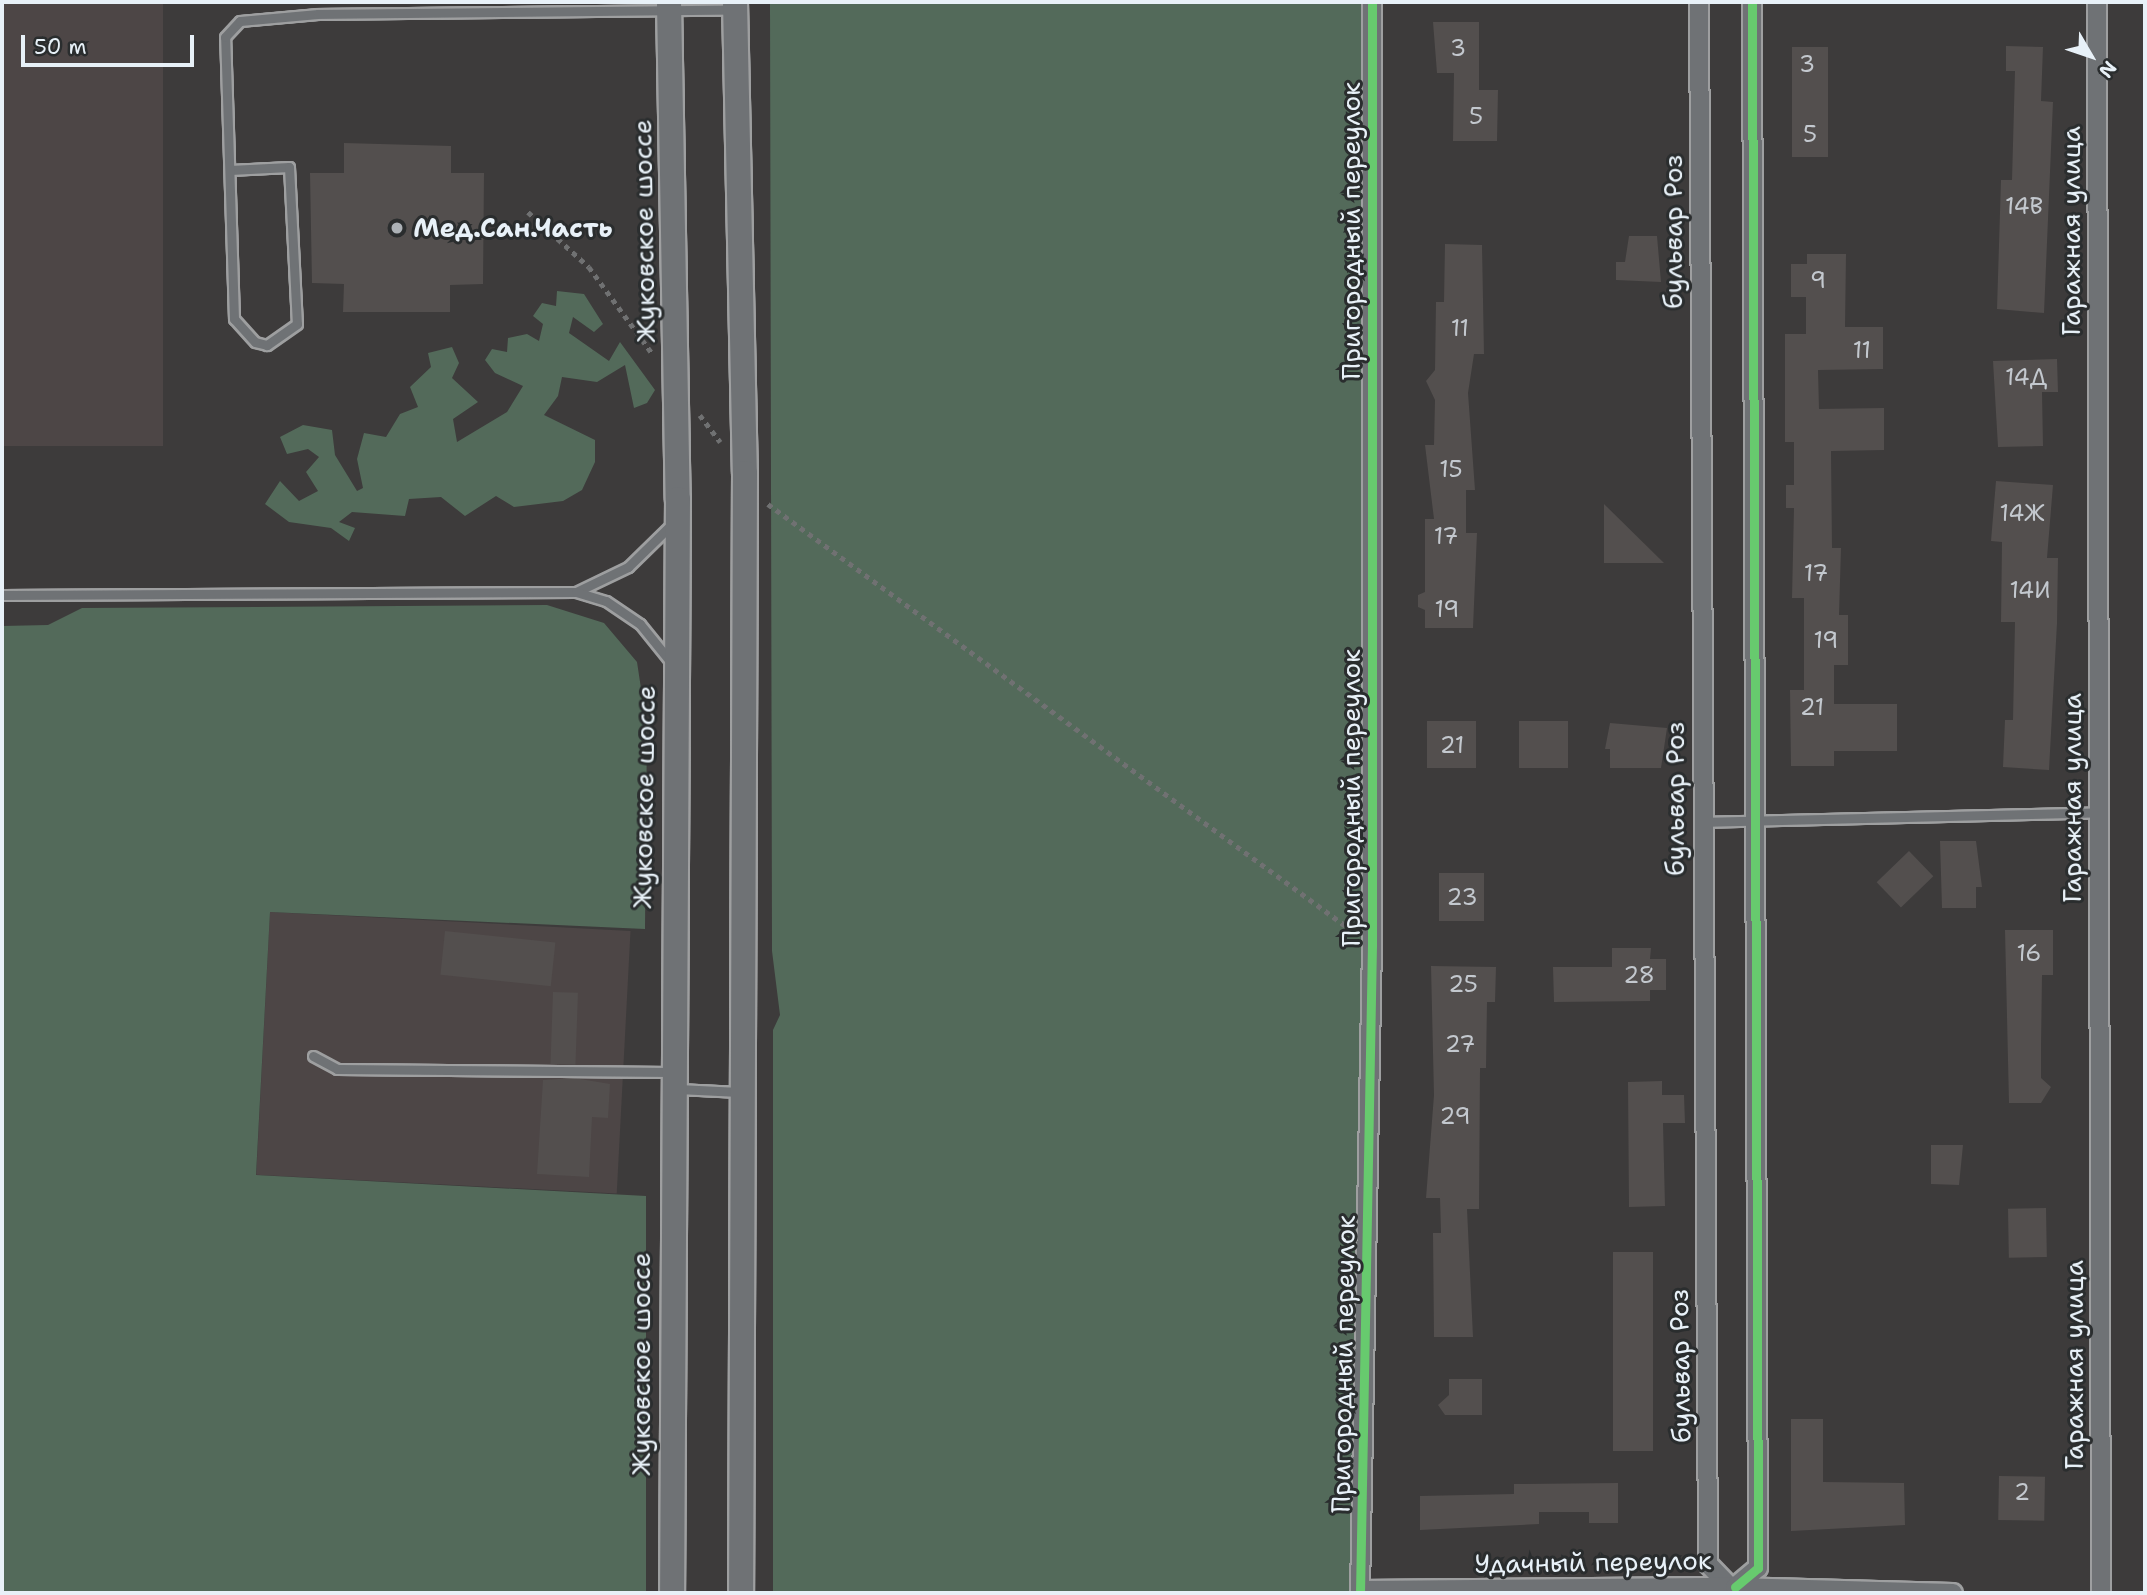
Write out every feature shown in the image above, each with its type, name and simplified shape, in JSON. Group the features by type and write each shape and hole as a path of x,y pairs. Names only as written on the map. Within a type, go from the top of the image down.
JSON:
{"main road":[{"name":"Жуковское шоссе","path":"669,6 678,387 671,1081 672,1593"},
{"path":"735,6 745,473 739,1092 741,1593"}],"street":[{"name":"Пригородный переулок","path":"1360,1592 1372,945 1372,2"},
{"name":"бульвар Роз","path":"1699,2 1701,822 1708,1564 1733,1589"},
{"path":"1733,1589 1758,1568 1751,818 1752,2"},
{"name":"Гаражная улица","path":"2097,2 2101,1593"},
{"name":"Удачный переулок","path":"1360,1592 1733,1589 1953,1593"}],"lane":[{"path":"230,170 289,167 297,324 267,345 234,319 225,37 240,21 318,14 735,6"},
{"path":"576,592 628,567 678,518"},
{"path":"2,594 576,592 606,601 640,625 676,670"},
{"path":"1701,822 1751,818 2099,813"},
{"path":"313,1056 337,1069 671,1081 739,1092"}],"path":[{"path":"528,212 589,267 775,514 1372,945"}],"shaded area":[{"path":"2,2 163,2 163,446 2,446"},
{"path":"270,912 631,931 617,1194 256,1175"}],"green space":[{"path":"770,2 1366,2 1362,1593 773,1593 773,1030 780,1015 772,951"},
{"path":"557,291 584,294 603,324 594,332 573,317 569,333 609,361 620,342 655,390 647,403 634,408 625,365 597,382 562,377 558,396 544,415 595,440 595,462 582,490 563,501 514,507 496,496 465,516 441,497 409,499 405,516 352,512 339,522 355,528 349,541 331,528 289,522 265,504 280,481 299,501 318,491 306,472 319,457 308,449 287,454 280,437 303,425 332,430 335,455 357,491 363,488 357,459 364,433 386,437 400,414 418,407 410,387 431,367 428,353 452,347 459,363 452,378 478,402 453,419 457,442 507,412 523,386 495,373 485,360 492,349 507,352 508,338 527,334 539,341 543,324 533,316 542,303 556,306"},
{"path":"547,605 604,623 637,662 647,728 645,929 270,912 256,1175 646,1196 646,1593 2,1593 2,626 48,625 82,608"}],"building":[{"path":"1433,22 1479,22 1479,90 1498,90 1497,141 1453,141 1454,73 1437,73"},
{"path":"2006,46 2043,47 2041,101 2053,102 2044,313 1997,309 2001,180 2012,180 2015,71 2006,71"},
{"path":"1792,47 1828,47 1828,157 1792,157"},
{"name":"Мед.Сан.Часть","path":"344,143 451,146 451,173 484,173 483,284 450,285 450,312 343,312 344,284 312,283 310,173 344,173"},
{"path":"1629,236 1657,236 1661,282 1616,280 1616,262 1625,262"},
{"path":"1445,244 1482,245 1484,354 1474,354 1468,393 1475,490 1466,490 1466,533 1477,533 1473,628 1425,628 1425,610 1418,607 1418,595 1425,592 1425,519 1434,519 1425,445 1434,445 1435,400 1426,381 1435,370 1436,302 1444,302"},
{"path":"1807,254 1846,254 1845,327 1883,327 1883,369 1818,370 1819,409 1884,408 1884,450 1831,451 1832,548 1841,548 1839,615 1848,615 1848,665 1834,665 1834,704 1897,704 1897,751 1834,751 1834,766 1791,766 1790,690 1804,690 1804,598 1792,598 1794,508 1786,508 1786,485 1794,485 1794,442 1785,442 1785,334 1806,334 1806,297 1791,297 1791,264 1807,264"},
{"path":"2057,359 2058,392 2042,392 2043,446 1998,447 1993,361"},
{"path":"1996,481 2053,485 2047,558 2058,558 2049,770 2003,767 2005,720 2013,720 2015,622 2001,622 2002,542 1991,541"},
{"path":"1604,504 1664,563 1604,563"},
{"path":"1427,721 1476,721 1476,768 1427,768"},
{"path":"1519,721 1568,721 1568,768 1519,768"},
{"path":"1610,723 1667,728 1661,768 1610,768 1610,749 1605,749"},
{"path":"1940,841 1976,841 1982,887 1976,887 1976,908 1942,908"},
{"path":"1909,851 1933,876 1901,907 1877,882"},
{"path":"1439,873 1484,873 1484,921 1439,921"},
{"path":"2005,930 2053,930 2053,975 2042,975 2041,1047 2041,1078 2051,1087 2041,1103 2009,1103"},
{"path":"445,931 555,943 551,986 440,975"},
{"path":"1612,948 1651,948 1650,959 1666,959 1666,990 1650,990 1650,1001 1554,1002 1553,967 1612,967"},
{"path":"1431,966 1496,967 1495,1002 1487,1002 1486,1068 1480,1068 1479,1209 1467,1209 1473,1337 1434,1337 1433,1233 1441,1233 1440,1198 1426,1198 1434,1095"},
{"path":"553,992 578,993 575,1065 550,1064"},
{"path":"574,1078 610,1084 608,1118 592,1117 589,1177 537,1174 543,1080"},
{"path":"1662,1081 1662,1095 1684,1095 1685,1123 1663,1123 1665,1206 1629,1207 1628,1082"},
{"path":"1931,1145 1963,1145 1959,1185 1931,1184"},
{"path":"2046,1208 2047,1257 2009,1258 2008,1209"},
{"path":"1613,1252 1653,1252 1653,1451 1613,1451"},
{"path":"1449,1379 1482,1379 1482,1415 1445,1415 1438,1405 1449,1395"},
{"path":"1791,1419 1823,1419 1823,1482 1904,1483 1905,1525 1791,1531"},
{"path":"1999,1476 2045,1477 2044,1521 1998,1520"},
{"path":"1618,1483 1618,1523 1589,1523 1589,1512 1539,1512 1539,1524 1420,1530 1420,1496 1514,1494 1514,1484"}],"cycle path":[{"path":"1360,1593 1372,945 1372,2"},
{"path":"1735,1587 1758,1568 1752,2"}],"place":[{"name":"Мед.Сан.Часть","path":"397,228"}]}
